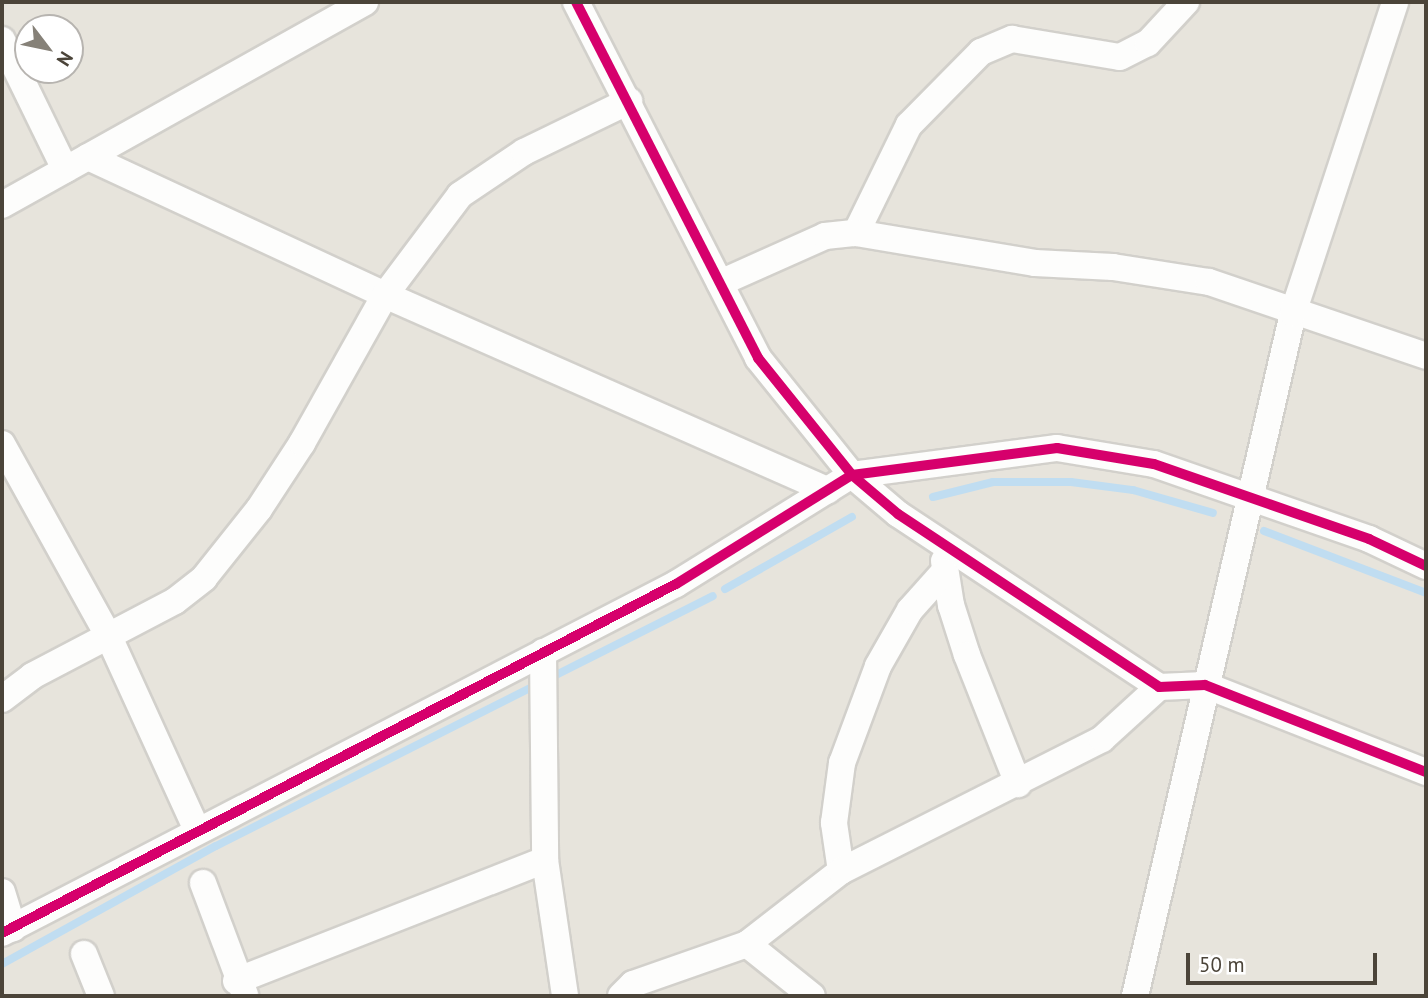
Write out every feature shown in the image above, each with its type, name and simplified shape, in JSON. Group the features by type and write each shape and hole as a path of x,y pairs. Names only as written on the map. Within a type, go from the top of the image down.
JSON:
{"street":[{"path":"2,205 365,2"},
{"path":"576,2 629,101 758,358 852,475 898,514 1159,687 1205,685 1426,772"},
{"path":"856,233 909,125 981,52 1012,39 1120,57 1148,43 1186,2"},
{"path":"1141,995 1205,685 1293,313 1395,2"},
{"path":"2,40 77,163 828,490"},
{"path":"2,699 32,676 175,601 204,578 231,545 302,443 384,295 460,195 524,152 629,101"},
{"path":"720,283 825,236 856,233 1035,263 1113,267 1209,282 1293,313 1426,356"},
{"path":"2,444 110,636 197,830"},
{"path":"2,892 7,930 676,584 852,475 1057,448 1154,464 1369,539 1426,566"},
{"path":"945,545 944,572 967,656 1018,784"},
{"path":"841,871 834,823 842,763 878,666 910,610 944,572"},
{"path":"543,652 545,860 565,996"},
{"path":"621,996 633,984 747,944 841,871 917,829 1018,784 1102,739 1159,687"},
{"path":"203,883 241,989 545,860"},
{"path":"747,944 812,996"},
{"path":"84,954 101,996"}],"shaded area":[{"path":"2,2 1426,2 1426,996 2,996"}],"waterway":[{"path":"933,497 993,482 1071,482 1133,490 1213,513"},
{"path":"725,589 852,517"},
{"path":"1264,531 1426,593"},
{"path":"2,964 216,846 713,596"}],"cycle path":[{"path":"576,2 758,358 852,475 898,514 1159,687 1205,685 1426,772"},
{"path":"2,933 676,584 852,475 1057,448 1154,464 1369,539 1426,566"}]}
